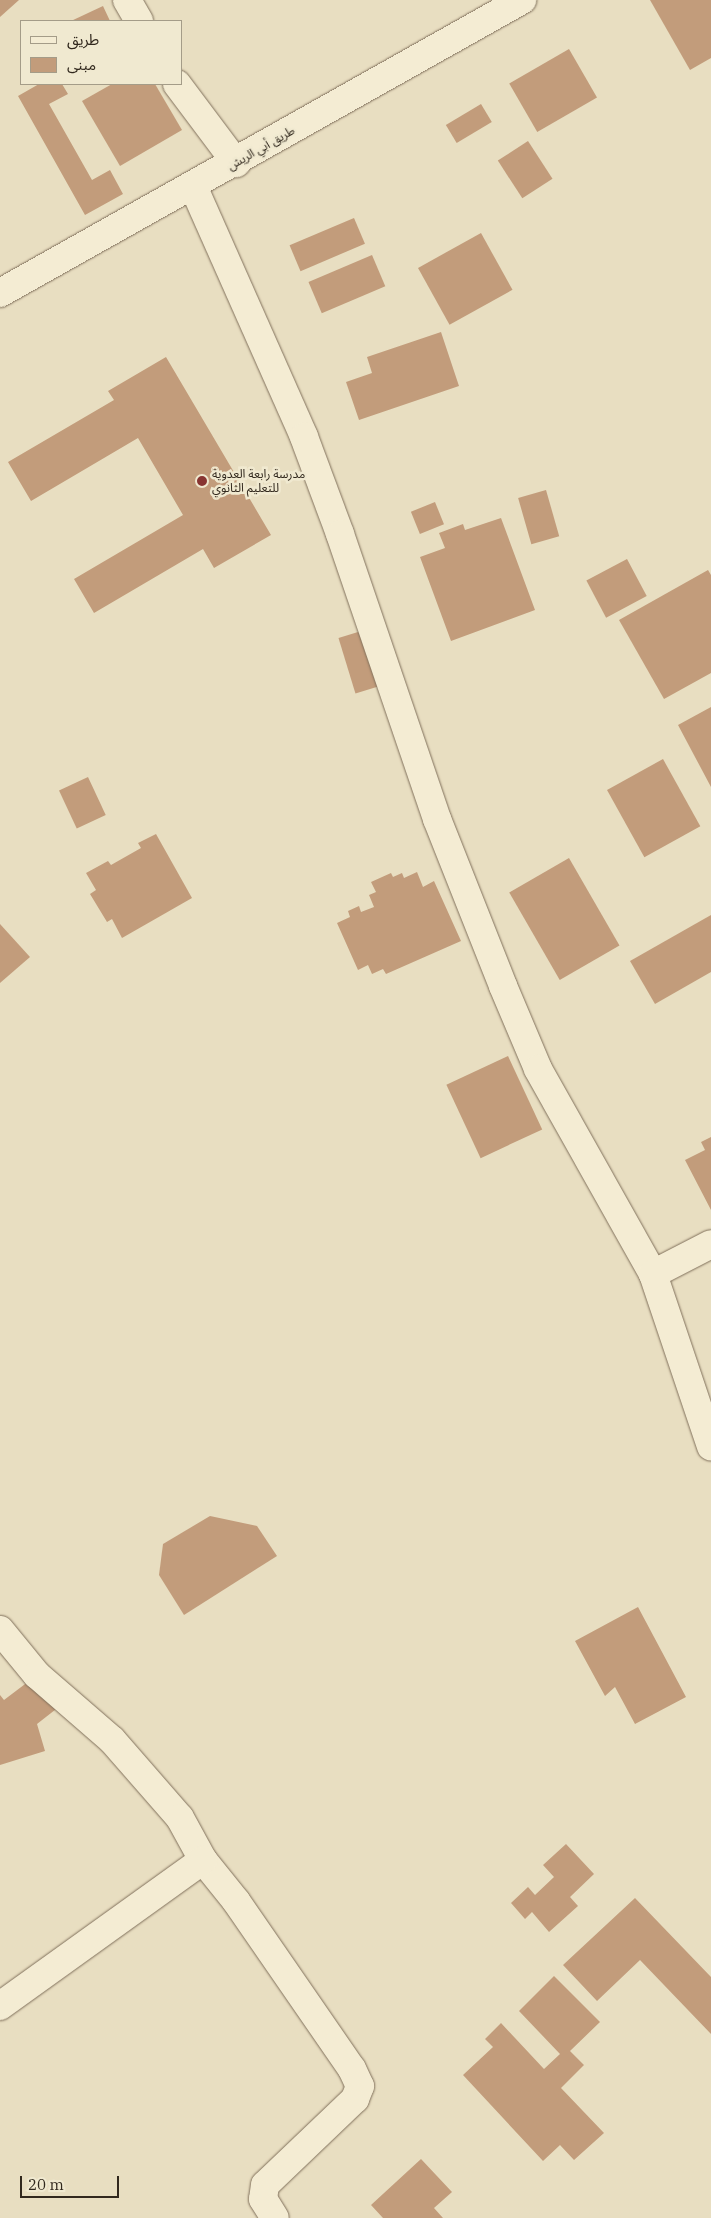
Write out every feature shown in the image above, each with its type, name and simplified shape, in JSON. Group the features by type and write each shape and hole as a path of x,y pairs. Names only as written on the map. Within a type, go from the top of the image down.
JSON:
{"street":[{"path":"127,0 138,20"},
{"name":"طريق أبي الريش","path":"0,293 236,163 522,0"},
{"path":"178,85 236,163"},
{"path":"193,186 304,438 340,534 437,819 503,986 538,1069 653,1274 711,1446"},
{"path":"653,1274 711,1244"},
{"path":"0,1630 36,1675 112,1740 180,1818 203,1860 242,1909 352,2070 360,2086 355,2099 265,2185 264,2199 275,2218"},
{"path":"0,2006 203,1860"}],"building":[{"path":"0,0 19,0 0,17"},
{"path":"650,0 711,0 711,58 690,70"},
{"path":"103,6 110,20 73,20"},
{"path":"569,49 597,97 537,132 509,84"},
{"path":"37,85 63,85 68,94 49,104 92,180 110,170 123,194 85,215 18,96"},
{"path":"110,85 156,85 182,130 120,166 82,101"},
{"path":"481,104 492,122 457,143 446,125"},
{"path":"528,141 553,179 522,198 498,161"},
{"path":"354,218 365,244 301,271 290,245"},
{"path":"481,233 513,290 450,325 418,268"},
{"path":"372,255 385,286 322,313 308,282"},
{"path":"441,332 459,386 359,420 346,382 372,373 367,357"},
{"name":"مدرسة رابعة العدوية للتعليم الثانوي","path":"166,357 271,535 214,568 203,549 94,613 74,579 183,515 138,438 31,501 8,462 114,400 108,391"},
{"path":"546,490 559,536 531,544 518,498"},
{"path":"435,502 444,524 420,534 411,512"},
{"path":"501,518 535,610 451,641 420,557 445,548 439,533 463,524 465,530"},
{"path":"627,559 647,596 606,618 586,581"},
{"path":"708,570 711,575 711,673 664,699 619,620"},
{"path":"371,628 388,683 355,693 338,638"},
{"path":"711,707 711,787 678,725"},
{"path":"663,759 700,826 644,857 607,790"},
{"path":"88,777 106,815 77,829 59,791"},
{"path":"156,834 192,898 122,938 112,919 107,922 90,894 96,890 86,873 108,861 111,865 141,848 138,843"},
{"path":"569,858 620,945 560,980 509,892"},
{"path":"417,872 423,887 434,881 461,941 386,974 383,969 372,974 368,965 358,970 337,923 350,917 348,911 359,906 361,912 374,907 369,895 376,892 371,882 391,873 393,877 402,873 404,878"},
{"path":"711,915 711,972 655,1004 630,961"},
{"path":"0,924 30,957 0,983"},
{"path":"508,1056 542,1129 481,1158 446,1085"},
{"path":"711,1137 711,1210 685,1160 705,1150 701,1142"},
{"path":"210,1516 257,1526 277,1556 184,1615 159,1575 163,1544"},
{"path":"638,1607 686,1697 635,1724 615,1687 605,1696 575,1641"},
{"path":"37,1675 60,1706 37,1724 45,1751 0,1765 0,1695 4,1700"},
{"path":"566,1844 594,1874 570,1897 578,1906 549,1932 532,1912 525,1919 511,1903 528,1887 535,1895 554,1877 543,1865"},
{"path":"635,1898 711,1977 711,2034 640,1960 597,2001 563,1965"},
{"path":"554,1976 600,2022 570,2051 584,2065 561,2088 604,2133 574,2160 560,2145 543,2161 463,2075 493,2047 485,2039 501,2023 544,2069 560,2054 519,2011"},
{"path":"421,2159 452,2192 434,2208 443,2218 383,2218 371,2205"}],"place":[{"name":"مدرسة رابعة العدوية للتعليم الثانوي","path":"202,481"}]}
